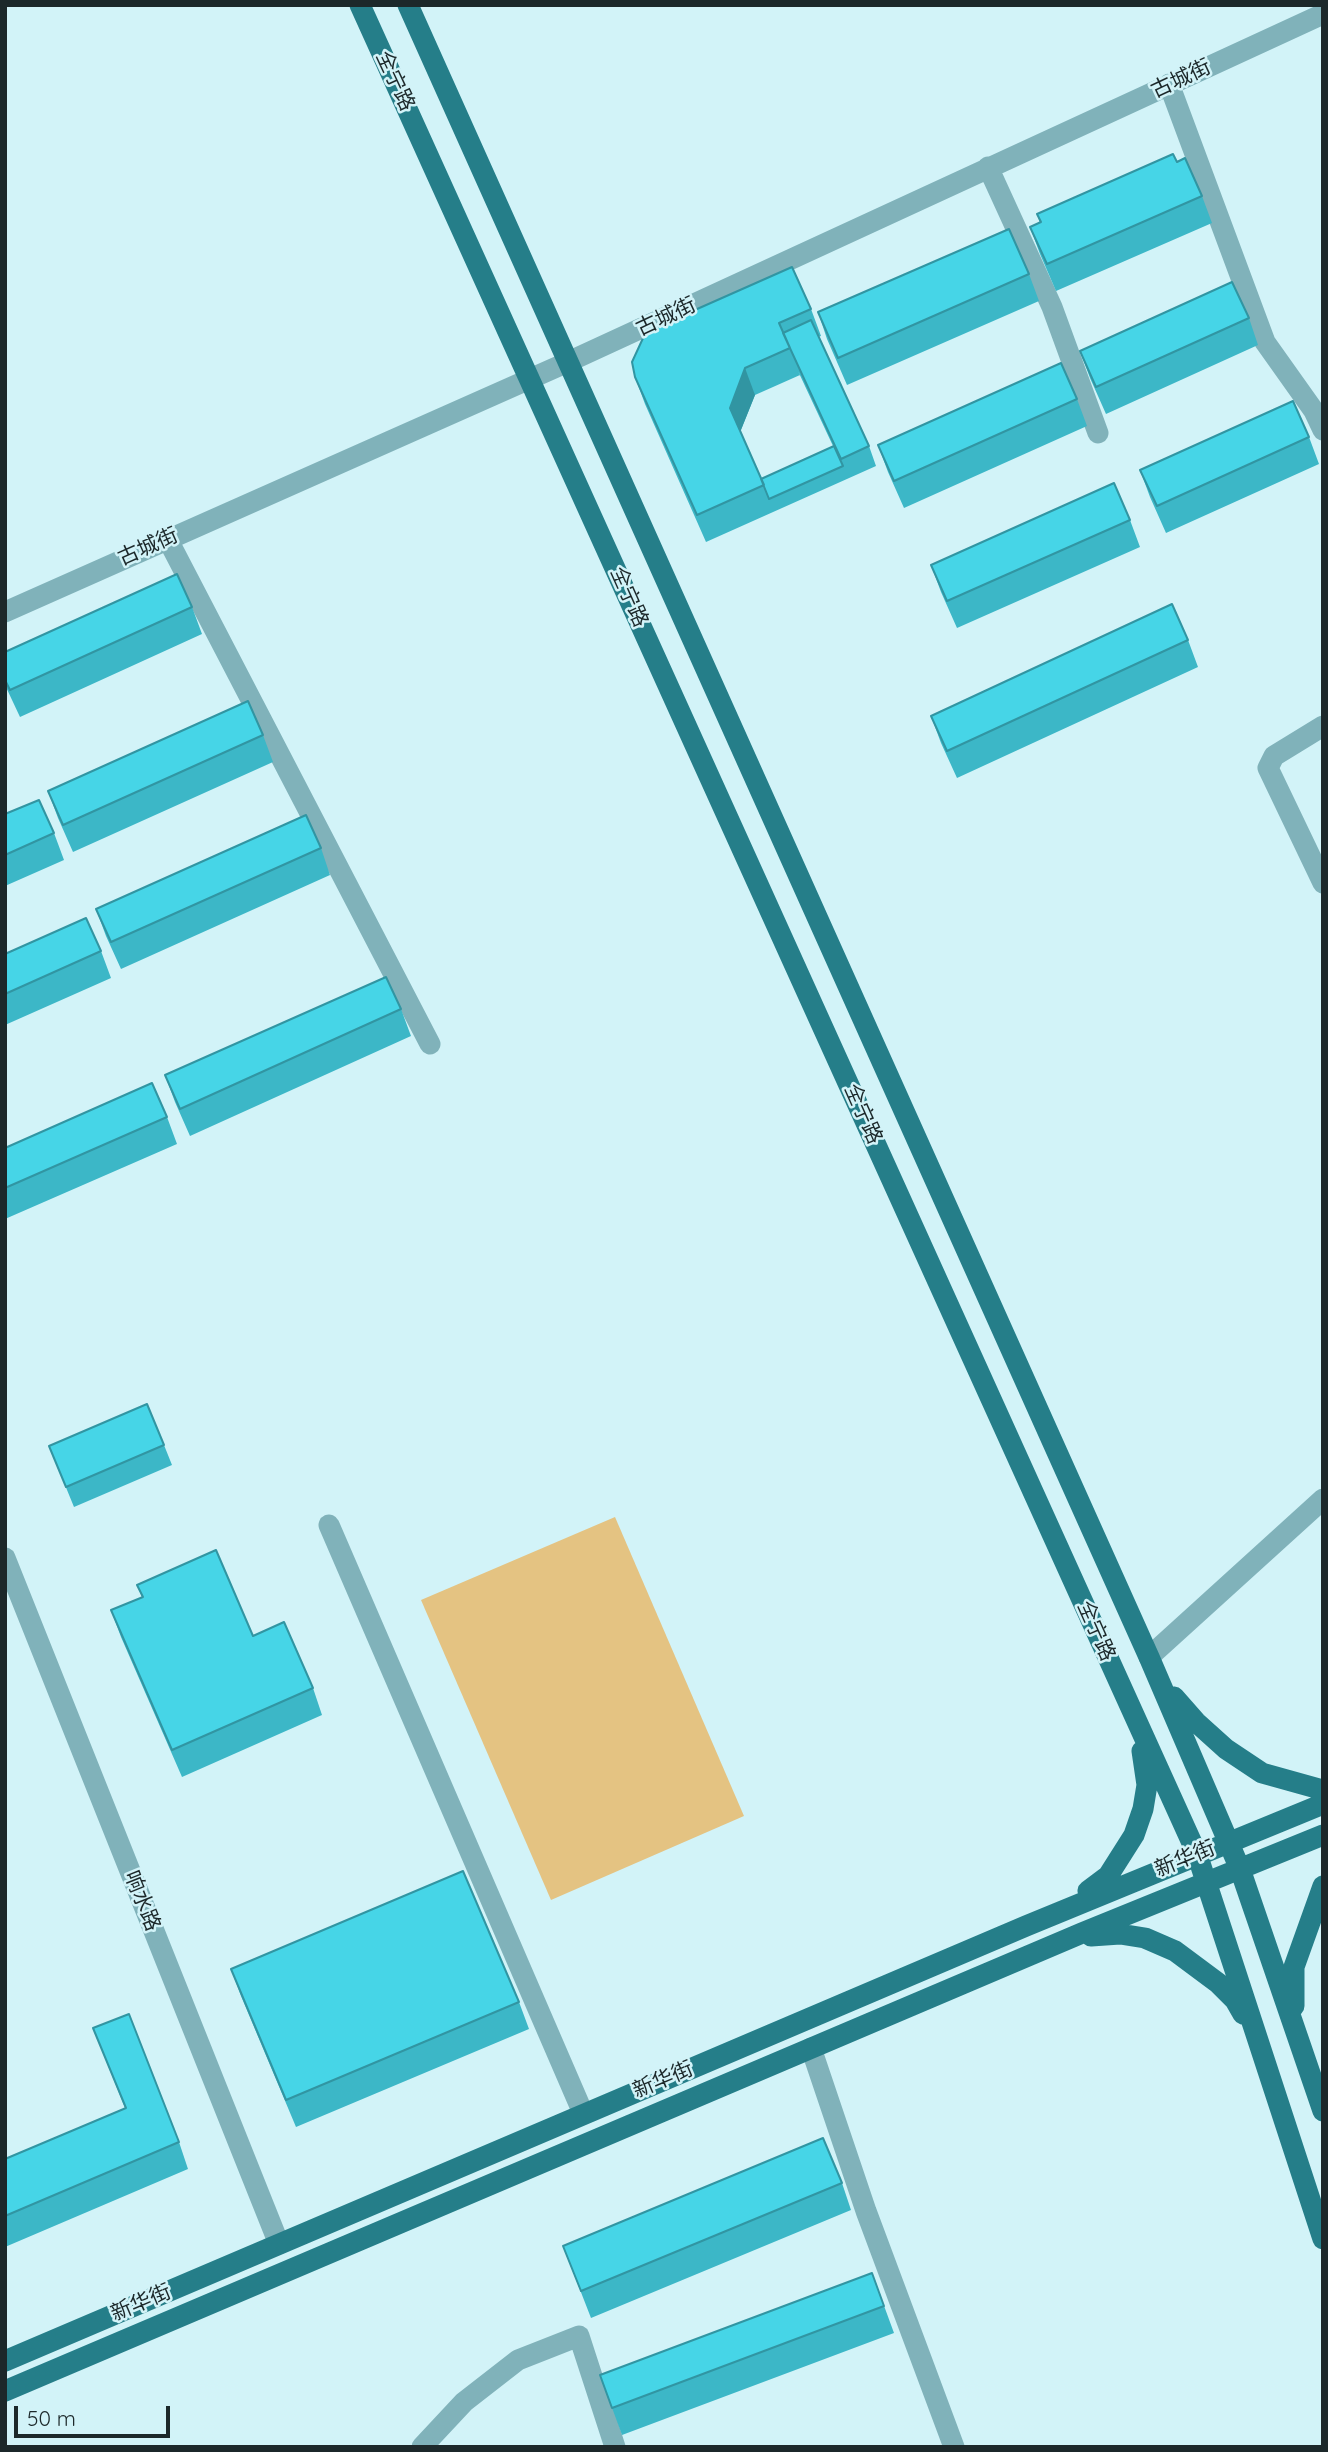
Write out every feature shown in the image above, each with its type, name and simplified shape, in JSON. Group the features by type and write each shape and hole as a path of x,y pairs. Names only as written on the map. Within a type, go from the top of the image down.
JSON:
{"main road":[{"name":"全宁路","path":"360,5 1197,1854 1323,2239"},
{"name":"全宁路","path":"408,5 1158,1677 1240,1869 1323,2111"},
{"path":"1158,1677 1196,1723 1226,1749 1262,1773 1323,1790"},
{"path":"1026,1926 1108,1876 1134,1835 1145,1797 1146,1762 1124,1692"},
{"name":"新华街","path":"5,2361 583,2113 1197,1854 1323,1804"},
{"name":"新华街","path":"5,2391 1023,1958 1323,1835"},
{"path":"1302,2050 1293,2001 1294,1967 1323,1886"},
{"path":"1023,1958 1095,1935 1120,1934 1145,1938 1175,1951 1199,1966 1236,2000 1263,2054"}],"street":[{"name":"古城街","path":"5,612 568,362 1323,15"},
{"path":"1169,84 1265,342 1314,411 1323,430"},
{"path":"988,167 1052,307 1098,433"},
{"path":"167,538 430,1044"},
{"path":"1323,726 1274,755 1268,768 1323,883"},
{"path":"1149,1657 1323,1499"},
{"path":"329,1525 583,2113"},
{"name":"响水路","path":"5,1558 279,2244"},
{"path":"811,2048 866,2211 954,2447"},
{"path":"422,2447 464,2402 518,2360 579,2336 615,2447"}],"shaded area":[{"path":"615,1517 744,1816 551,1900 421,1600"}],"building":[{"path":"1173,154 1177,162 1185,158 1202,196 1047,264 1030,227 1041,222 1037,214"},
{"path":"1009,229 1029,274 838,358 818,312"},
{"path":"792,267 811,309 779,323 790,348 745,368 730,408 764,485 697,515 635,377 632,362 644,336 661,325"},
{"path":"1232,282 1249,318 1096,387 1080,351"},
{"path":"811,320 869,446 841,459 783,333"},
{"path":"1061,363 1077,399 894,481 878,445"},
{"path":"1293,401 1309,437 1157,506 1140,470"},
{"path":"834,446 843,466 769,499 761,479"},
{"path":"1114,483 1130,520 947,601 931,565"},
{"path":"177,574 192,607 10,690 5,680 5,652"},
{"path":"1172,604 1188,640 947,751 931,716"},
{"path":"248,701 263,735 63,825 48,791"},
{"path":"39,800 54,833 5,855 5,814"},
{"path":"306,815 321,848 111,942 96,909"},
{"path":"86,918 101,951 5,994 5,954"},
{"path":"386,977 401,1009 180,1109 165,1075"},
{"path":"152,1083 167,1117 5,1188 5,1148"},
{"path":"147,1404 164,1445 66,1487 49,1446"},
{"path":"216,1550 253,1636 284,1622 313,1688 172,1750 111,1610 143,1597 137,1585"},
{"path":"463,1871 519,2002 286,2100 231,1969"},
{"path":"129,2014 179,2142 5,2216 5,2159 126,2108 93,2028"},
{"path":"823,2138 842,2183 581,2291 563,2246"},
{"path":"872,2273 884,2306 612,2408 600,2375"}]}
